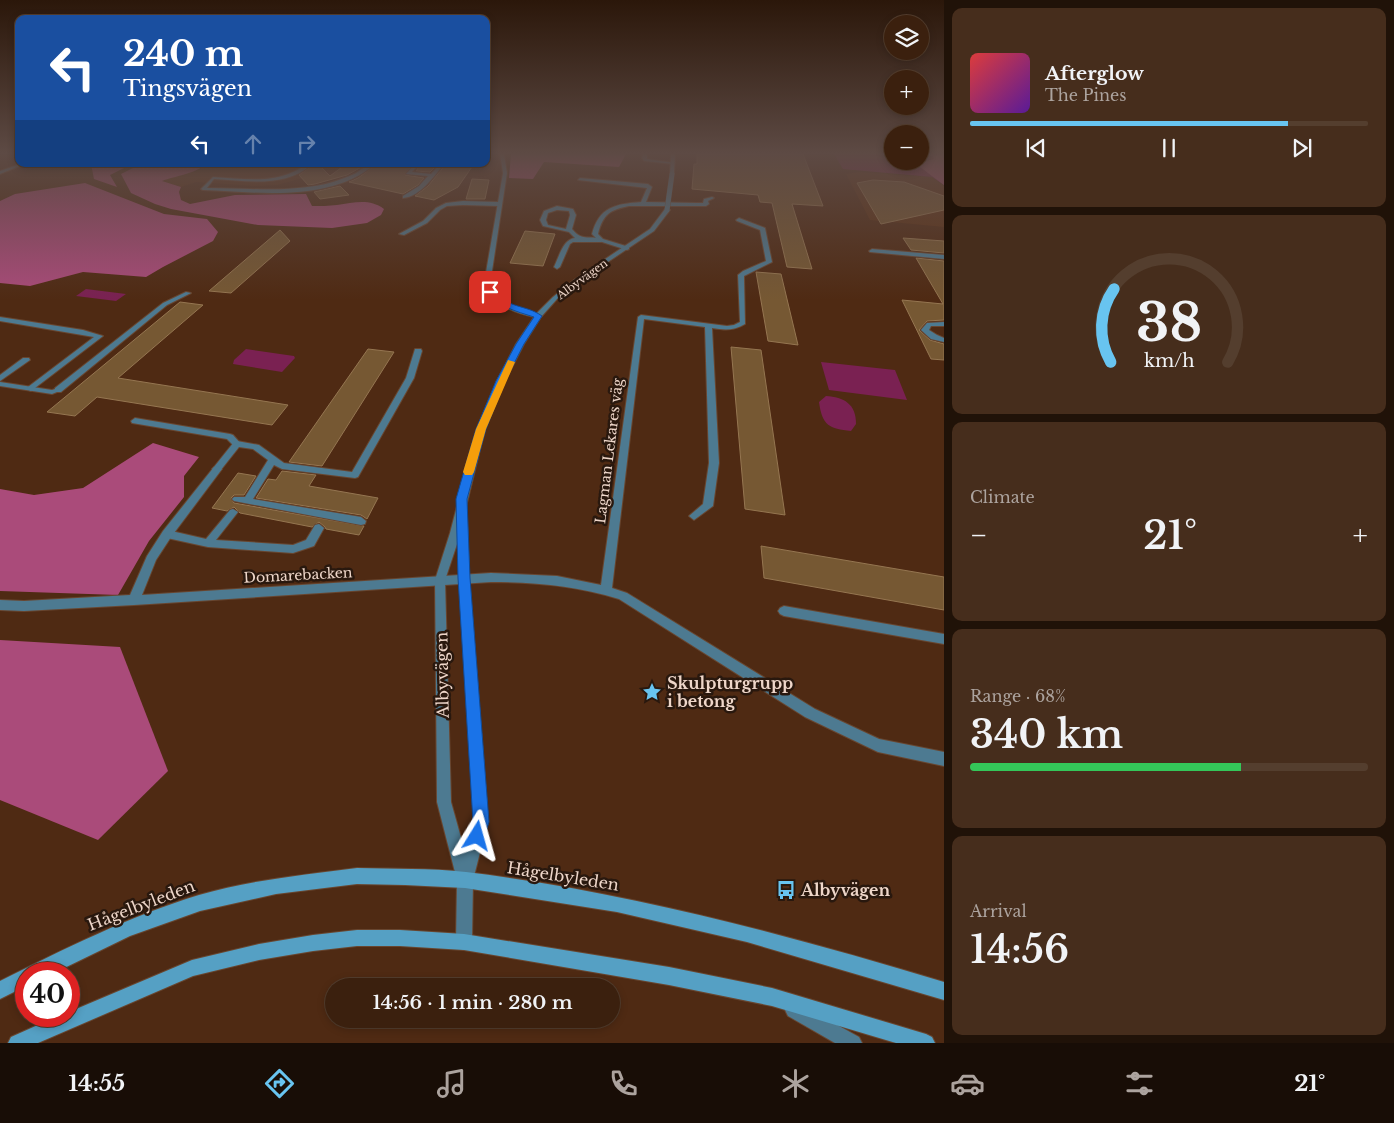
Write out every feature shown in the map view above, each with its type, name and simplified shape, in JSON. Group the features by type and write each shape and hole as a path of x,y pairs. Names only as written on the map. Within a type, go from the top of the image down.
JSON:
{"main road":[{"name":"Hågelbyleden","path":"57,962 127,929 200,903 276,886 357,876 465,880 617,904 747,934 895,976 944,992"},
{"path":"18,1043 192,968 259,952 357,938 400,938 464,942 669,976 772,997 926,1043"},
{"path":"0,990 15,982"}],"street":[{"path":"402,234 425,222 438,209 446,205 463,203 499,204 487,284 490,292 498,300 516,310 538,316"},
{"name":"Albyvägen","path":"465,880 444,802 440,580 455,533 481,429 501,381 520,344 538,316 555,298 576,282 652,230 667,210 669,203"},
{"path":"601,240 595,234 596,225 603,215 610,210 643,204 706,203"},
{"path":"570,231 573,212 571,210 557,208 546,212 543,220 546,226 570,231 582,240"},
{"path":"694,516 708,506 714,464 708,326 736,327 743,324 741,275 769,262 763,229 739,220"},
{"path":"557,267 568,243 572,240 601,240 627,248"},
{"path":"872,251 944,257"},
{"path":"0,384 52,392 58,390 166,304 188,293"},
{"name":"Lagman Lekares väg","path":"606,590 641,317 708,326"},
{"path":"0,319 88,332 99,336 31,388"},
{"path":"944,324 929,324 925,330 934,337 944,340"},
{"path":"135,421 230,437 237,444 256,447 282,466 355,475 410,378 418,351"},
{"path":"0,379 26,360"},
{"path":"134,600 151,559 167,534 237,444"},
{"path":"273,459 242,500 360,521"},
{"name":"Albyvägen","path":"462,499 464,578 481,822 465,880 464,942"},
{"path":"208,543 232,512"},
{"path":"167,534 208,543 293,549 310,542 319,528"},
{"path":"464,578 542,577 568,581 623,596 810,713 878,745 944,759"},
{"name":"Domarebacken","path":"0,605 24,606 134,600 464,578"},
{"path":"784,611 944,638"},
{"path":"772,997 853,1043"}],"shaded area":[{"path":"0,203 135,203 164,214 207,219 218,232 213,241 146,277 83,272 30,286 0,283"},
{"path":"152,203 310,203 312,206 331,206 371,203 384,209 381,215 367,223 332,228 258,225 171,209"},
{"path":"861,203 944,203 944,227 870,220"},
{"path":"86,289 126,294 116,301 76,296"},
{"path":"246,349 294,356 295,358 282,372 233,364 234,360"},
{"path":"821,362 895,370 907,400 829,390"},
{"path":"826,396 843,400 854,411 856,424 851,431 837,429 825,421 819,402"},
{"path":"153,443 199,457 184,476 184,497 149,541 118,595 0,591 0,489 34,495 83,488"},
{"path":"0,640 120,647 168,771 98,840 0,800"}],"building":[{"path":"768,203 822,203 823,206 792,204 812,269 787,267 772,203"},
{"path":"869,203 944,203 944,210 881,224"},
{"path":"280,230 290,241 231,293 209,291"},
{"path":"525,231 555,234 543,266 510,263"},
{"path":"903,238 944,241 944,253 911,250"},
{"path":"916,258 944,261 944,320 927,321 919,330 930,340 944,344 944,360 931,359 902,300 943,304"},
{"path":"756,272 781,274 798,345 768,341"},
{"path":"180,302 203,305 118,378 288,405 272,425 97,397 75,416 47,412"},
{"path":"731,347 761,350 785,515 745,509"},
{"path":"368,349 394,352 322,466 289,462"},
{"path":"282,471 316,475 309,486 378,498 367,519 361,515 256,498 268,479 276,480"},
{"path":"238,473 256,476 244,495 234,495 231,498 234,503 364,526 359,535 326,529 319,522 312,527 240,513 234,507 227,511 212,508"},
{"path":"761,546 944,577 944,610 764,578"}],"slow traffic":[{"path":"469,472 481,429 511,362"}],"place":[{"name":"Skulpturgrupp i betong","path":"652,692"},
{"name":"Albyvägen","path":"786,890"}],"route":[{"path":"477,836 481,822 464,578 462,499 481,429 501,381 520,344 538,316 507,306 490,292"}]}
